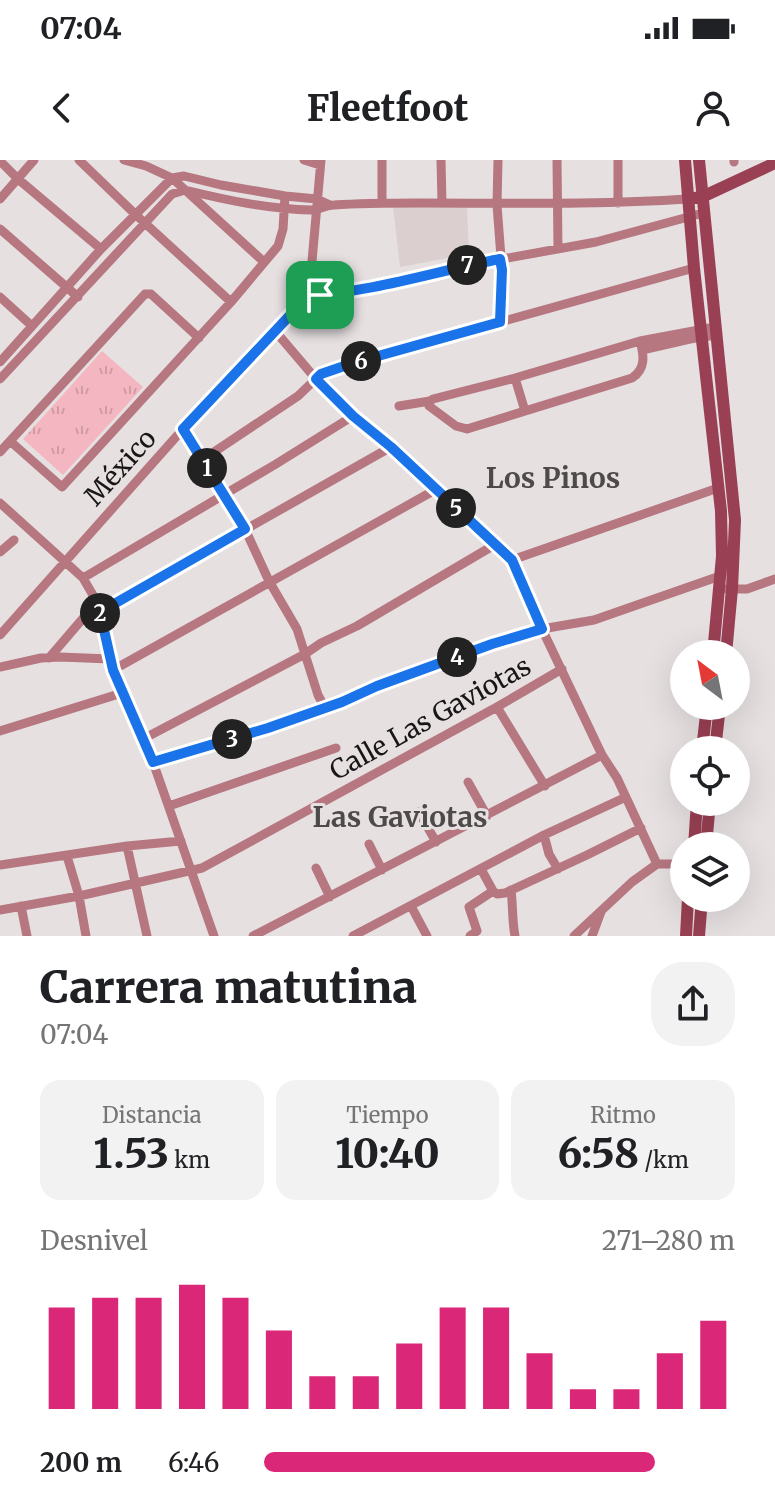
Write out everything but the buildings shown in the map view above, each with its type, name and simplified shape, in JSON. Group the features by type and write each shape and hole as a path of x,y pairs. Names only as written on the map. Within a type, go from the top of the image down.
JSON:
{"main road":[{"path":"685,160 721,511 726,640"},
{"path":"699,160 734,500 735,539 715,640"},
{"path":"687,199 702,197 775,163"},
{"path":"686,936 687,912"},
{"path":"699,936 701,912"}],"street":[{"path":"0,199 34,160"},
{"path":"79,160 231,302"},
{"path":"124,160 172,178 264,262"},
{"path":"304,160 320,162 309,295 370,289 453,268 596,242 703,213"},
{"path":"382,160 382,203"},
{"path":"441,160 442,203"},
{"path":"498,160 497,205 502,270 500,322"},
{"path":"557,160 558,249"},
{"path":"618,160 618,203"},
{"path":"0,161 101,249"},
{"path":"0,379 3,365 32,326 101,249 172,178 184,176 221,185 317,199 330,205"},
{"path":"3,365 78,297 172,194 185,190 239,202 316,210 330,205 382,203 497,205 687,199"},
{"path":"10,441 62,487 199,338 278,246 282,238 285,196"},
{"path":"0,229 78,297"},
{"path":"202,460 298,396 321,374 694,268"},
{"path":"0,452 145,294 151,294 199,338"},
{"name":"México","path":"0,635 183,429 309,295"},
{"path":"0,297 32,326"},
{"path":"399,406 430,401 641,346 715,331"},
{"path":"276,332 353,416 391,447 512,560 602,755 617,778 657,864"},
{"path":"430,401 431,408 461,429 467,429 632,378 642,369 641,346"},
{"path":"515,378 525,411"},
{"path":"83,578 353,416"},
{"path":"183,429 245,529 269,581 297,629 325,708"},
{"path":"49,658 98,607 391,447"},
{"path":"512,560 718,488"},
{"path":"113,670 435,490"},
{"path":"0,503 83,578 98,607 113,670 153,762 214,936"},
{"path":"0,552 14,540"},
{"path":"143,739 357,626 496,544"},
{"path":"153,762 268,728 492,644 542,629 594,620 724,585 747,589 775,579"},
{"path":"0,667 49,658 110,659"},
{"name":"Calle Las Gaviotas","path":"0,910 191,871 229,855 562,669"},
{"path":"0,731 122,693"},
{"path":"497,707 545,786"},
{"path":"169,806 336,748"},
{"path":"253,936 602,755"},
{"path":"468,782 487,816"},
{"path":"353,936 544,835 626,797"},
{"path":"419,812 436,842"},
{"path":"481,869 493,891 499,895 641,828"},
{"path":"544,835 549,854 558,869"},
{"path":"0,865 181,841"},
{"path":"369,844 382,870"},
{"path":"127,846 147,936"},
{"path":"67,856 79,896 86,936"},
{"path":"574,936 632,882 657,864 670,864"},
{"path":"316,868 330,897"},
{"path":"511,890 515,936"},
{"path":"474,933 469,907 493,891"},
{"path":"21,906 27,936"},
{"path":"411,906 427,936"},
{"path":"592,936 602,909"}],"shaded area":[{"path":"467,205 469,254 400,267 393,207"}],"green space":[{"path":"102,351 143,387 63,475 23,439"}],"district":[{"name":"Los Pinos","path":"553,478"},
{"name":"Las Gaviotas","path":"400,817"}],"route":[{"path":"500,259 500,322 353,363 321,374 316,379 512,560 542,629 492,644 268,728 153,762 113,670 100,612 245,529 183,429 309,295 320,295 370,289 500,259"}]}
